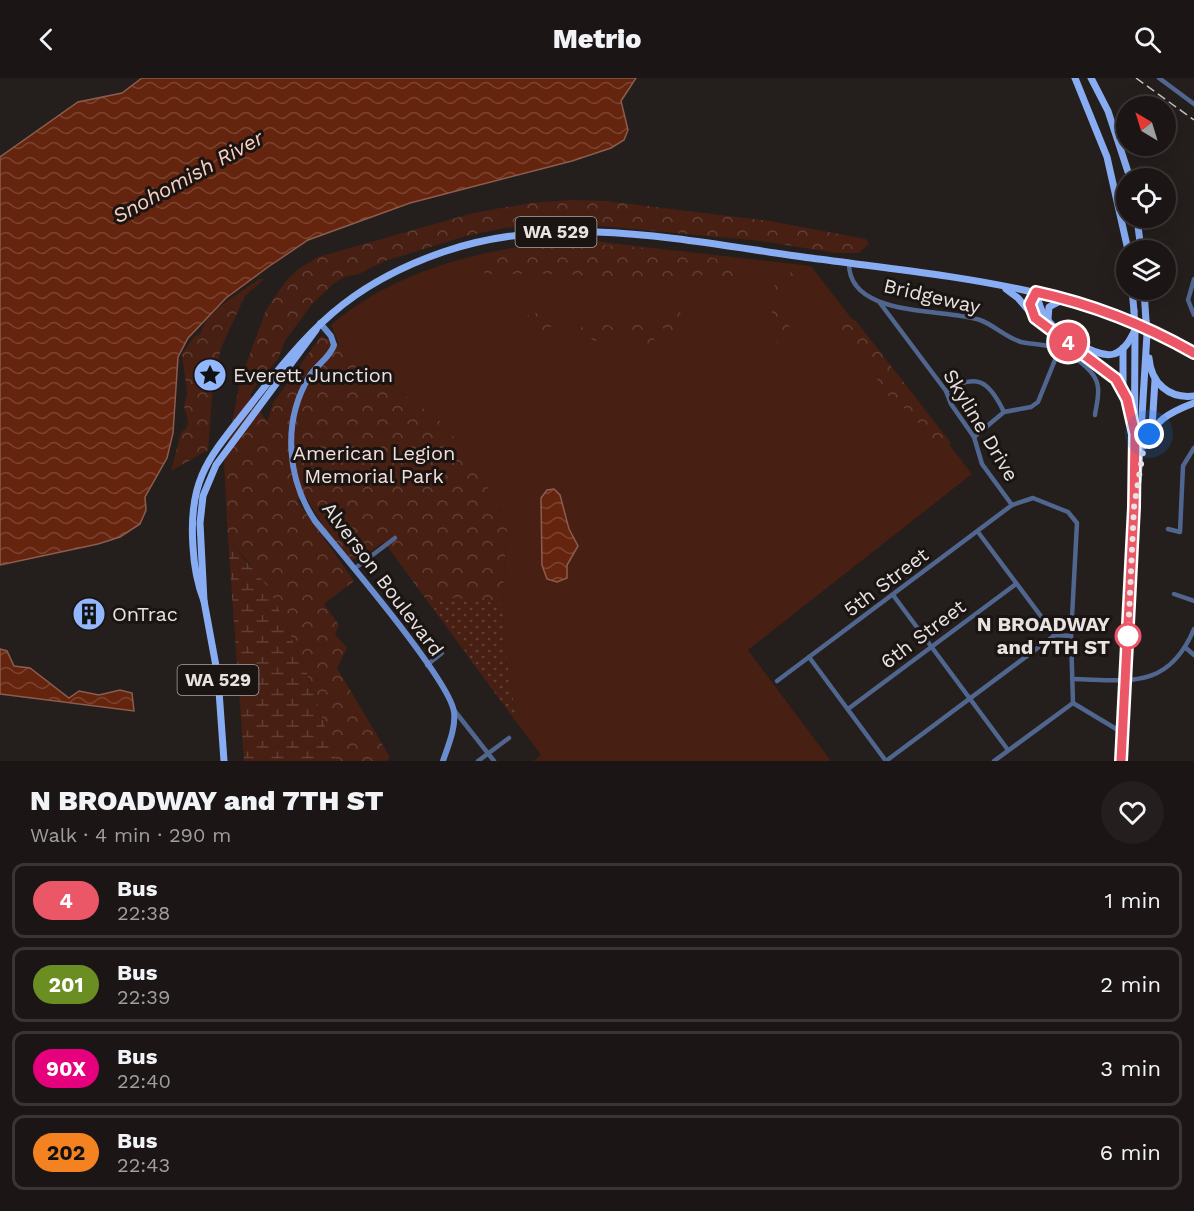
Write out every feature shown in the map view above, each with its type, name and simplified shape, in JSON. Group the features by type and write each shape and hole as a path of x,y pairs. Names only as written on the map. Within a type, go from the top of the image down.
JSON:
{"main road":[{"path":"1075,78 1100,136 1122,213 1126,240"},
{"path":"1091,78 1108,111 1127,168"},
{"name":"WA 529","path":"204,601 198,587 191,515 199,480 215,450 302,340 320,322 354,295 417,262 469,244 551,232 613,233 849,263 1001,286 1065,299 1140,326 1194,353"},
{"path":"1001,286 1018,298 1035,318 1109,372 1124,389"},
{"path":"1035,318 1030,307 1036,292"},
{"path":"1036,292 1041,310 1049,322 1097,354 1111,355 1123,348 1135,330"},
{"path":"1049,322 1046,314 1049,307 1065,299"},
{"path":"1122,761 1134,507 1135,330 1133,300"},
{"path":"1134,507 1144,446 1151,430 1155,409 1155,380 1150,366 1145,300"},
{"name":"WA 529","path":"224,761 218,677 204,601 200,517 207,482 231,444 269,397 320,322"},
{"name":"Alverson Boulevard","path":"320,322 331,336 334,345 310,374 296,405 291,430 292,464 298,490 309,511 427,664 441,684 454,710"},
{"path":"1140,470 1147,334"},
{"path":"1123,348 1124,389 1135,434"},
{"path":"1155,380 1170,393 1194,396"},
{"path":"1151,430 1165,416 1194,403"},
{"path":"443,761 451,739 454,710"}],"street":[{"path":"1159,78 1194,104"},
{"name":"Bridgeway","path":"849,263 849,273 854,284 880,303 982,321 1009,338 1059,350"},
{"path":"1194,279 1188,300 1194,315"},
{"name":"Skyline Drive","path":"880,303 946,391 951,404 974,436 982,464 1012,505"},
{"path":"974,436 1005,412 1038,402 1059,350 1069,354 1094,376 1098,387 1095,416"},
{"path":"946,391 964,381 981,382 987,386 1005,412"},
{"path":"1168,529 1180,532 1182,473 1194,448"},
{"path":"1012,505 1028,498 1039,498 1068,512 1077,523 1071,636 1073,703"},
{"name":"5th Street","path":"777,681 1012,505"},
{"path":"978,532 1055,635"},
{"path":"354,569 395,538"},
{"name":"6th Street","path":"848,709 1016,584"},
{"path":"1174,594 1194,602"},
{"path":"893,595 1008,750"},
{"path":"1072,679 1139,681 1154,676 1186,648 1194,629"},
{"path":"809,657 886,761 1055,635 1071,636"},
{"path":"1186,648 1194,655"},
{"path":"427,664 442,653"},
{"path":"1073,703 1123,733"},
{"path":"994,761 1073,703"},
{"path":"454,710 494,761"},
{"path":"478,761 509,738"}],"green space":[{"name":"American Legion Memorial Park","path":"571,200 606,201 770,221 866,239 869,244 859,253 836,253 760,241 569,223 505,228 466,236 385,261 359,274 344,277 312,304 285,341 278,359 250,395 267,422 273,403 321,336 339,344 445,425 477,469 504,516 507,529 502,604 506,655 517,723 384,542 361,558 351,560 324,527 306,497 297,500 354,581 324,604 339,625 335,634 347,648 337,668 390,757 387,761 337,761 306,671 289,632 249,563 228,540 224,464 240,381 266,310 285,282 298,269 318,257 473,213 531,203"},
{"path":"563,241 594,241 811,266 972,474 748,650 831,761 533,761 541,755 517,723 506,655 502,604 507,529 504,516 477,469 445,425 339,344 331,325 356,306 383,290 441,265 502,250"},
{"path":"603,245 682,252 728,262 735,274 734,281 717,273 655,281 565,274 485,274 481,264 508,253 524,250 557,246"},
{"path":"793,271 800,276 798,283 787,283 780,291 778,314 791,328 783,346 777,344 777,332 764,331 772,312 775,281"},
{"path":"259,279 264,279 245,296 221,348 213,384 208,450 171,471 181,433 187,427 188,421 184,406 187,393 182,354 194,337 201,333 204,325 217,309"},
{"path":"551,308 556,312 556,324 540,333 527,326 524,317"},
{"path":"676,309 693,323 692,326 675,323 675,329 668,336 659,321 661,315"},
{"path":"844,315 856,321 951,443 943,452 909,412 885,393 872,370 857,353 839,341 839,325"},
{"path":"601,322 612,327 643,322 655,332 652,335 658,347 646,343 631,333 614,342 607,339 594,341 587,336 577,338 564,332"},
{"path":"228,540 269,588 306,671 337,761 244,761"},
{"path":"457,598 502,604 506,655 517,723 428,600"}],"water":[{"name":"Snohomish River","path":"142,78 636,78 621,101 628,130 624,140 611,148 572,161 410,203 308,240 226,298 188,338 178,357 173,433 167,458 145,497 146,510 140,524 120,537 98,544 0,565 0,157 78,102 122,93"},
{"path":"554,489 560,495 569,529 578,546 567,565 567,578 557,582 547,579 542,565 541,498 547,490"},
{"path":"0,649 7,651 14,666 30,668 69,698 79,691 99,695 120,690 132,693 134,711 0,694"}],"railway":[{"path":"1136,78 1194,120"}],"bus line":[{"name":"4","path":"1121,761 1134,507 1135,434 1131,411 1124,389 1116,379 1035,318 1030,304 1036,292 1078,303 1140,326 1194,353"}],"place":[{"name":"Everett Junction","path":"210,375"},
{"name":"OnTrac","path":"89,614"},
{"name":"N BROADWAY and 7TH ST","path":"1128,636"}],"route":[{"path":"1128,636 1134,507 1144,446 1149,434"}]}
